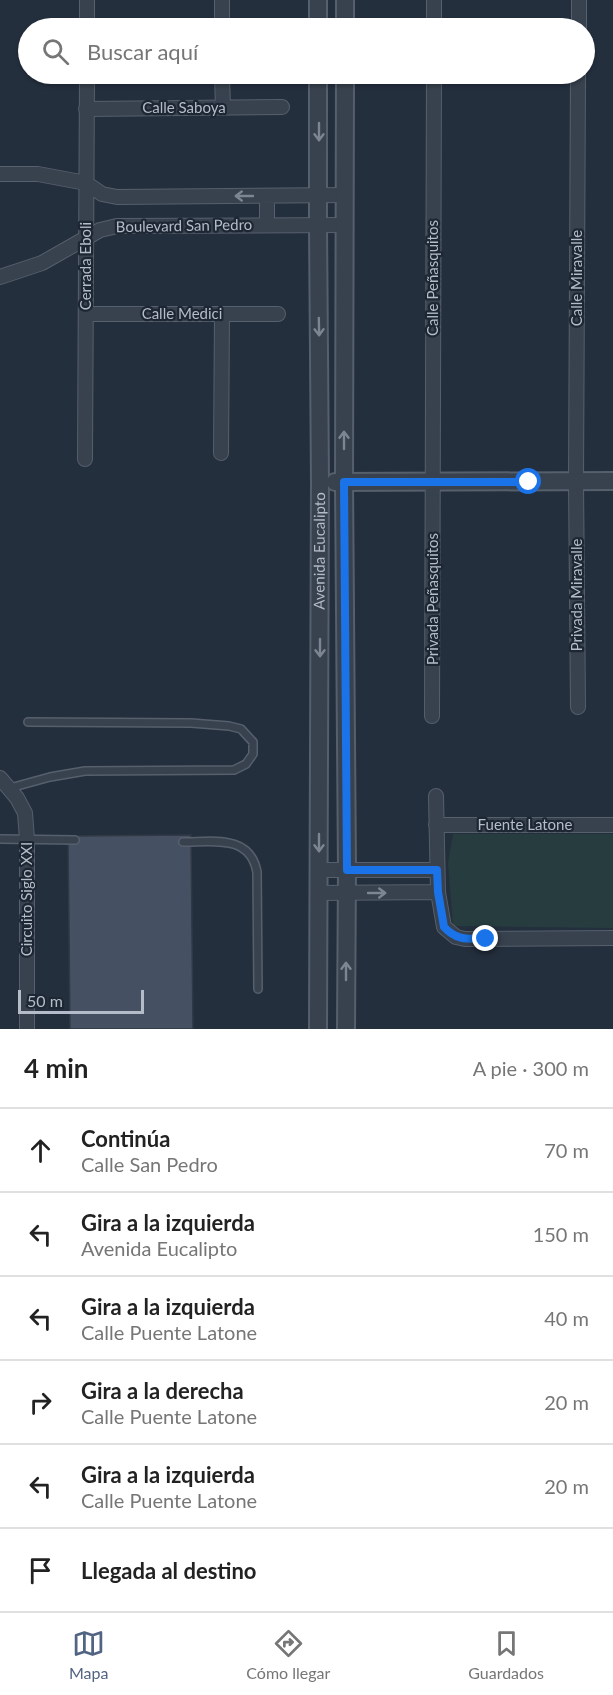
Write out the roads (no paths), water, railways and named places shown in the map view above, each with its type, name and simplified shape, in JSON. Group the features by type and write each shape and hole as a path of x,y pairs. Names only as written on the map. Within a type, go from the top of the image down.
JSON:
{"street":[{"path":"87,0 87,18"},
{"path":"222,0 222,18"},
{"path":"318,0 318,18"},
{"path":"345,0 345,18"},
{"path":"434,0 434,18"},
{"path":"579,0 579,18"},
{"name":"Cerrada Eboli","path":"85,459 87,84"},
{"path":"222,84 223,108"},
{"name":"Avenida Eucalipto","path":"318,84 320,870 318,1029"},
{"name":"Avenida Eucalipto","path":"345,84 346,1029"},
{"name":"Calle Peñasquitos","path":"433,482 434,84"},
{"name":"Calle Miravalle","path":"576,482 578,84"},
{"name":"Calle Saboya","path":"86,109 282,108"},
{"name":"Boulevard San Pedro","path":"0,174 38,174 86,183 102,194 117,197 344,195"},
{"path":"267,196 267,225"},
{"name":"Boulevard San Pedro","path":"0,277 42,263 100,230 117,226 344,225"},
{"name":"Calle Medici","path":"86,314 278,314"},
{"path":"221,453 222,314"},
{"path":"320,482 613,481"},
{"name":"Privada Peñasquitos","path":"432,716 433,482"},
{"name":"Privada Miravalle","path":"576,482 578,707"},
{"name":"Circuito Siglo XXI","path":"0,778 10,788 25,813 27,1029"},
{"path":"436,795 438,892 444,927 456,937 465,939 613,938"},
{"name":"Fuente Latone","path":"436,825 613,825"},
{"path":"320,870 437,870"},
{"path":"318,893 438,892"}],"lane":[{"path":"10,788 50,777 85,771 234,770 246,764 253,754 253,742 241,729 229,726 190,723 28,722"},
{"name":"Circuito Siglo XXI","path":"0,839 84,840"},
{"path":"175,842 232,843 248,851 255,861 258,989"}]}
